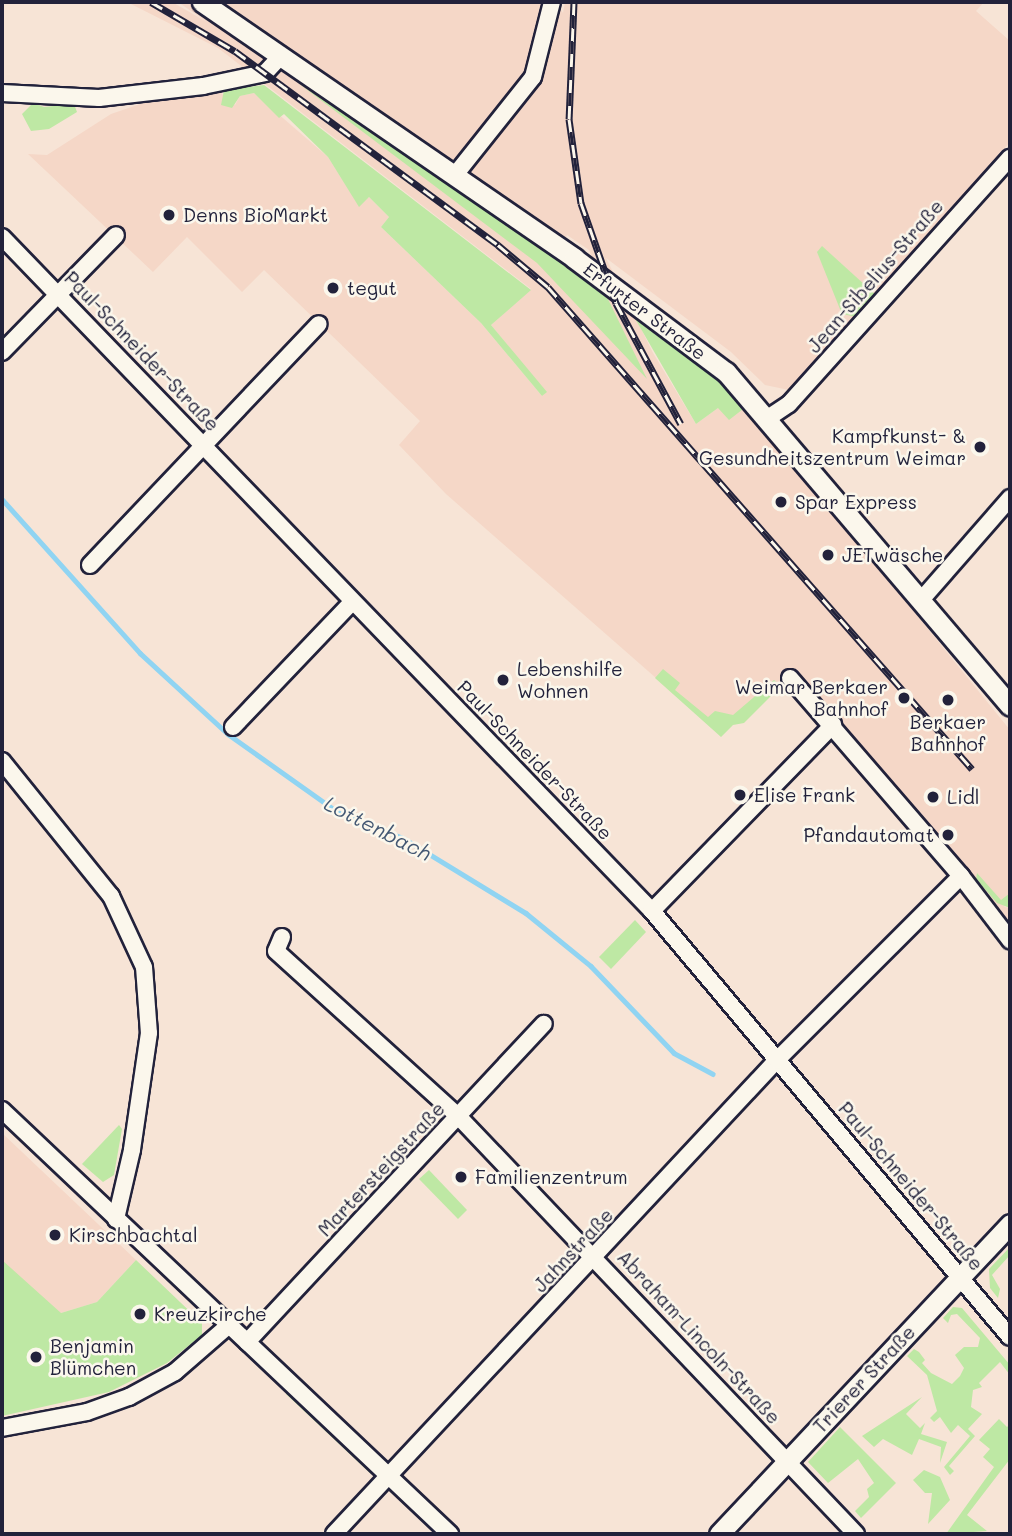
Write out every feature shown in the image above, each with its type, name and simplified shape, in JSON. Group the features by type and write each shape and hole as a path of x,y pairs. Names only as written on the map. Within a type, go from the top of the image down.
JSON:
{"street":[{"name":"Erfurter Straße","path":"202,2 455,175 711,360 768,418 1010,706"},
{"path":"455,175 533,77 552,2"},
{"path":"2,93 99,98 203,86 265,73 281,56"},
{"name":"Jean-Sibelius-Straße","path":"768,418 789,404 1010,158"},
{"path":"2,352 116,235"},
{"name":"Paul-Schneider-Straße","path":"2,237 351,603 652,911 1010,1337"},
{"path":"90,565 319,324"},
{"path":"922,599 1010,498"},
{"path":"233,727 351,603"},
{"path":"790,678 961,876 1009,938"},
{"path":"652,911 832,725"},
{"path":"2,761 111,895 144,967 149,1033 132,1150 116,1219"},
{"name":"Jahnstraße","path":"334,1534 596,1257 777,1060 961,876"},
{"name":"Abraham-Lincoln-Straße","path":"282,937 276,951 459,1117 596,1257 856,1534"},
{"name":"Martersteigstraße","path":"247,1342 544,1024"},
{"path":"2,1110 450,1534"},
{"name":"Trierer Straße","path":"719,1534 1010,1224"},
{"path":"2,1428 87,1412 129,1397 175,1372 229,1325"}],"shaded area":[{"path":"127,2 172,2 207,22 178,2 556,2 563,13 565,2 984,2 976,11 1010,41 1010,142 789,390 765,385 731,352 606,258 653,353 696,424 718,408 747,406 1010,730 1010,893 1001,901 977,873 1005,907 1010,908 1010,918 997,917 795,670 721,735 446,494 399,445 420,421 264,270 242,292 187,237 153,272 28,154 47,155 111,114 152,100 224,90 221,93 235,105 240,96 254,93 328,157 359,206 369,197 389,217 381,227 481,323 542,396 546,392 491,325 531,289 218,48","holes":["567,235 589,250 604,290 556,258"]},
{"name":"Kirschbachtal","path":"2,1133 136,1260 97,1302 61,1313 2,1311"}],"green space":[{"path":"298,83 604,291 647,379 537,263"},
{"path":"264,85 531,290 491,325 547,392 542,396 481,323 381,227 389,217 369,197 359,207 328,157 284,114 279,118 254,93 240,96 232,108 221,105 224,90"},
{"path":"33,103 44,107 74,104 77,112 49,129 31,131 22,114"},
{"path":"822,246 876,295 857,317 842,314 817,252"},
{"path":"630,310 730,386 747,406 729,420 718,408 696,424"},
{"path":"663,669 680,683 675,690 708,717 715,711 733,715 774,680 781,686 744,723 733,725 721,737 655,678"},
{"path":"977,873 1001,900 1010,893 1010,908 997,903 976,879"},
{"path":"635,920 646,932 611,969 599,957"},
{"path":"119,1125 122,1129 114,1175 103,1182 82,1164"},
{"path":"429,1170 467,1210 458,1219 419,1179"},
{"path":"1010,1247 1010,1255 992,1275 1000,1289 998,1298 990,1288 989,1269"},
{"path":"2,1260 61,1313 97,1302 136,1260 202,1323 202,1335 167,1363 109,1392 2,1416"},
{"path":"953,1307 962,1308 1010,1365 1010,1375 1000,1362 979,1383 982,1387 973,1390 971,1407 982,1414 968,1429 975,1436 949,1466 954,1471 950,1475 944,1467 970,1436 958,1425 951,1433 940,1417 934,1422 930,1418 937,1411 927,1375 907,1356 914,1349 919,1352 925,1360 922,1363 931,1373 952,1384 960,1376 964,1368 955,1355 964,1347 978,1347 980,1338 957,1314 951,1315 948,1323 943,1318"},
{"path":"287,1392 372,1472 371,1474 286,1394"},
{"path":"922,1397 906,1414 920,1428 925,1423 921,1434 947,1442 940,1463 941,1447 919,1439 912,1455 883,1439 874,1447 862,1436"},
{"path":"999,1419 1007,1427 1010,1424 1010,1459 967,1515 987,1531 946,1534 994,1467 983,1457 990,1449 979,1440"},
{"path":"840,1427 896,1483 861,1518 855,1511 869,1497 867,1489 874,1483 858,1459 828,1483 808,1462"},
{"path":"924,1470 940,1477 950,1500 928,1524 932,1493 925,1493 913,1480"}],"waterway":[{"name":"Lottenbach","path":"2,499 140,653 228,734 339,813 403,838 526,913 591,966 674,1053 713,1074"}],"railway":[{"path":"151,2 235,51 498,245 548,287 972,769"},
{"path":"574,2 569,119 581,203 616,303 681,424"}],"place":[{"name":"Denns BioMarkt","path":"169,215"},
{"name":"tegut","path":"333,288"},
{"name":"Kampfkunst- & Gesundheitszentrum Weimar","path":"980,447"},
{"name":"Spar Express","path":"781,502"},
{"name":"JETwäsche","path":"828,555"},
{"name":"Lebenshilfe Wohnen","path":"503,680"},
{"name":"Weimar Berkaer Bahnhof","path":"904,698"},
{"name":"Berkaer Bahnhof","path":"948,700"},
{"name":"Elise Frank","path":"740,795"},
{"name":"Lidl","path":"933,797"},
{"name":"Pfandautomat","path":"948,835"},
{"name":"Familienzentrum","path":"461,1177"},
{"name":"Kirschbachtal","path":"55,1235"},
{"name":"Kreuzkirche","path":"140,1314"},
{"name":"Benjamin Blümchen","path":"36,1357"}]}
